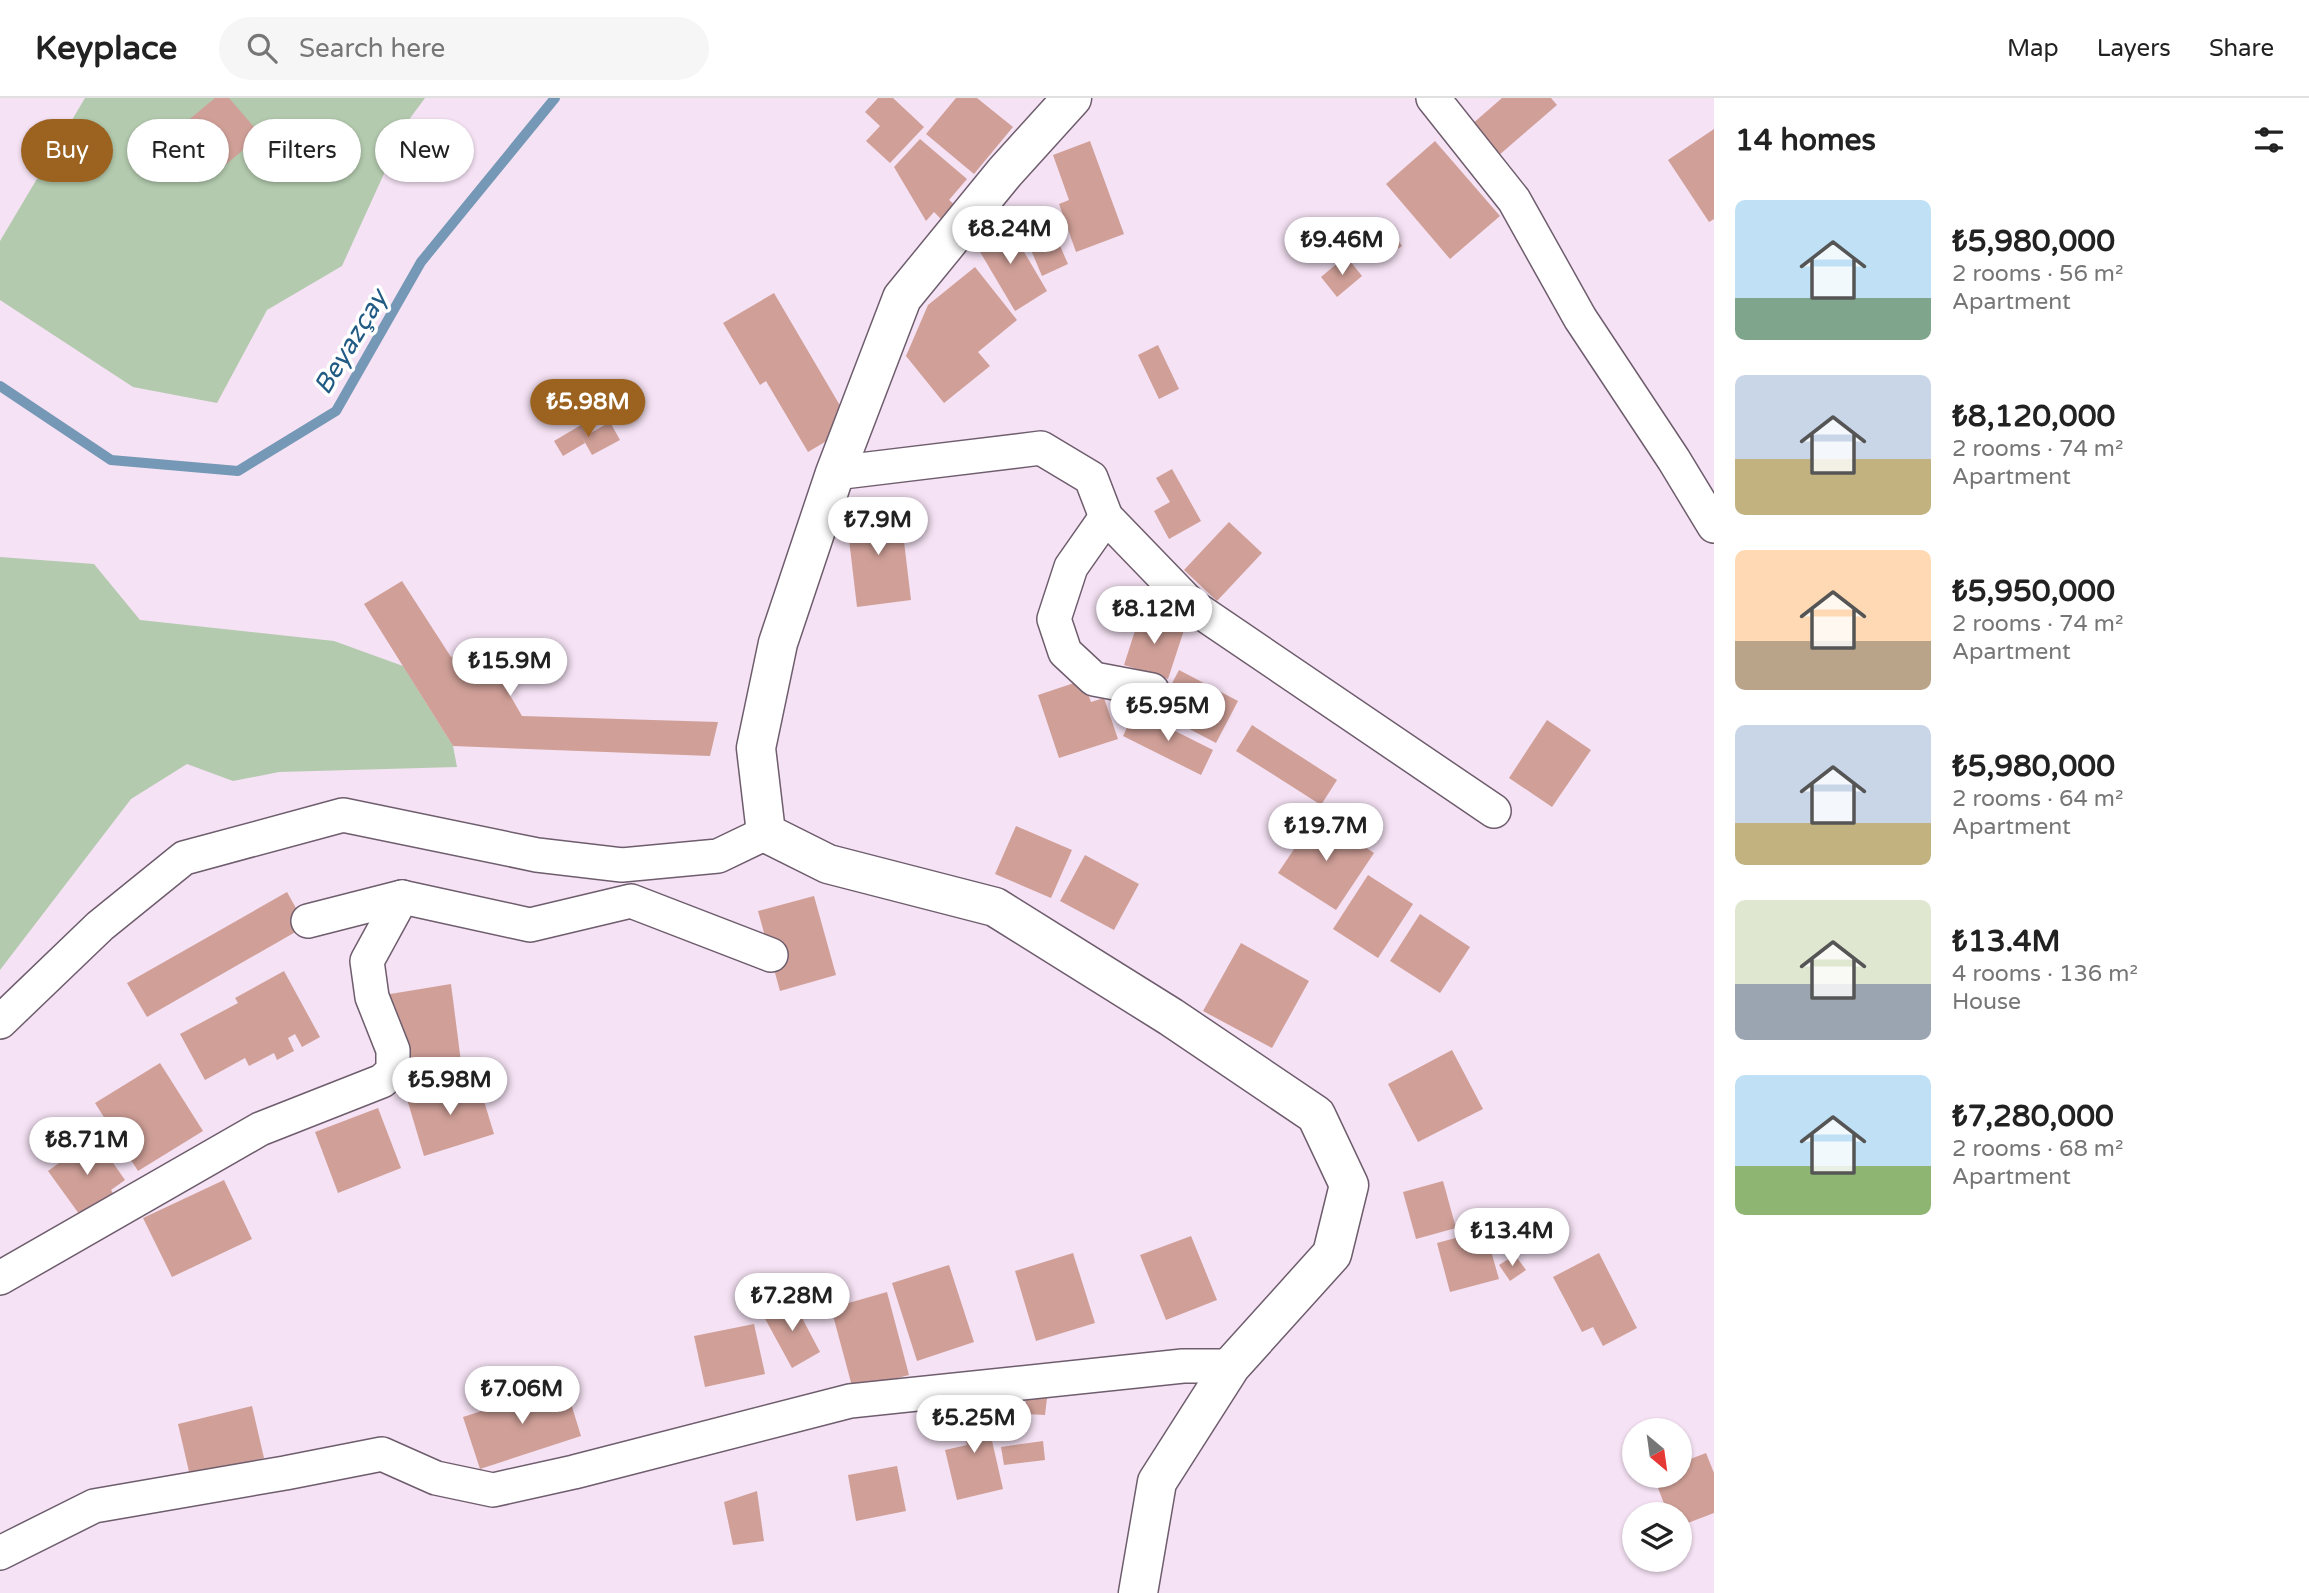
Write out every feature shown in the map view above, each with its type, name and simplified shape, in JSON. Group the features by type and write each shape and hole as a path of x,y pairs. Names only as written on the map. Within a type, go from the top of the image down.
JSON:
{"street":[{"path":"766,833 756,748 778,643 835,473 902,298 1004,172 1072,98"},
{"path":"1433,98 1514,200 1580,318 1674,460 1714,526"},
{"path":"835,473 1041,449 1091,478 1106,517 1192,606 1494,811"},
{"path":"1106,517 1071,567 1054,619 1065,652 1094,679 1152,690"},
{"path":"0,1022 100,926 184,858 343,816 537,855 622,865 718,856 766,833"},
{"path":"766,833 828,863 995,907 1171,1017 1316,1115 1349,1185 1332,1254 1231,1366 1157,1482 1138,1593"},
{"path":"622,865 631,901"},
{"path":"0,1278 260,1129 382,1081 393,1071 394,1050 372,997 367,961 402,897"},
{"path":"308,921 402,897 530,925 631,901 771,955"},
{"path":"0,1553 94,1506 382,1454 436,1478 493,1490 574,1472 850,1401 1183,1366 1231,1366"}],"green space":[{"path":"85,98 425,98 409,119 375,119 375,182 380,182 342,266 267,310 217,403 133,387 0,300 0,241 35,182 113,182 113,119 73,119"},
{"path":"0,557 94,564 140,620 334,641 403,666 453,746 457,767 279,772 233,781 187,764 131,799 0,970"}],"building":[{"path":"215,98 229,98 247,119 243,119 243,150 229,162 229,119 190,119"},
{"path":"878,98 893,98 924,127 890,163 866,141 880,126 865,112"},
{"path":"956,98 977,98 1013,127 974,174 926,134"},
{"path":"1502,98 1551,98 1557,105 1498,156 1471,125"},
{"path":"1714,129 1714,219 1709,222 1668,160"},
{"path":"920,139 967,179 949,200 955,205 942,220 934,212 926,221 894,167"},
{"path":"1090,141 1124,234 1076,252 1059,204 1069,200 1053,155"},
{"path":"1435,141 1500,216 1450,259 1386,184"},
{"path":"1006,221 1047,291 1015,311 973,240"},
{"path":"1386,222 1402,246 1380,261 1364,236"},
{"path":"1050,223 1068,264 1042,276 1031,250 1040,246 1033,230"},
{"path":"1346,256 1362,276 1337,297 1321,277"},
{"path":"975,267 1017,320 978,352 990,366 944,403 906,356 928,305"},
{"path":"774,293 852,426 808,452 766,381 760,385 723,323"},
{"path":"1158,345 1179,389 1159,399 1138,355"},
{"path":"610,422 620,440 592,455 582,437 585,443 563,456 554,441 581,425 587,435"},
{"path":"1172,469 1201,521 1169,539 1154,511 1170,502 1156,478"},
{"path":"900,508 911,600 857,607 846,514"},
{"path":"1229,522 1262,553 1217,601 1184,570"},
{"path":"402,581 451,657 480,643 522,716 718,722 710,756 453,746 364,604"},
{"path":"1141,612 1185,627 1168,679 1124,665"},
{"path":"1179,670 1238,701 1216,743 1157,712"},
{"path":"1083,680 1091,702 1104,698 1118,739 1059,758 1038,695"},
{"path":"1135,711 1213,750 1201,775 1123,736"},
{"path":"1547,720 1591,750 1552,807 1509,778"},
{"path":"1252,725 1337,780 1321,805 1236,751"},
{"path":"1317,815 1374,853 1336,910 1278,873"},
{"path":"1016,826 1072,850 1051,898 995,874"},
{"path":"1085,855 1139,884 1114,930 1060,901"},
{"path":"1368,875 1413,904 1378,958 1333,929"},
{"path":"287,892 306,926 147,1017 127,983"},
{"path":"814,896 836,975 780,991 758,911"},
{"path":"1420,914 1470,947 1440,993 1390,961"},
{"path":"1241,943 1309,981 1272,1048 1203,1011"},
{"path":"284,971 320,1037 302,1047 295,1034 288,1038 294,1051 277,1060 274,1053 249,1066 245,1058 205,1080 180,1034 238,1003 235,998"},
{"path":"451,984 461,1062 417,1071 384,995"},
{"path":"1452,1050 1483,1109 1418,1142 1388,1084"},
{"path":"160,1063 203,1131 138,1171 95,1103"},
{"path":"477,1078 494,1134 424,1156 407,1099"},
{"path":"378,1108 401,1168 338,1193 315,1132"},
{"path":"95,1137 125,1180 111,1190 114,1195 82,1218 48,1171"},
{"path":"224,1180 252,1239 172,1277 143,1218"},
{"path":"1443,1181 1456,1228 1416,1239 1403,1192"},
{"path":"1485,1230 1499,1279 1450,1292 1437,1243"},
{"path":"1191,1236 1217,1300 1166,1320 1140,1255"},
{"path":"1073,1253 1095,1323 1036,1341 1015,1271"},
{"path":"1599,1253 1637,1328 1603,1346 1593,1327 1582,1332 1553,1277"},
{"path":"1515,1255 1526,1270 1510,1281 1499,1265"},
{"path":"949,1265 974,1342 917,1361 892,1283"},
{"path":"887,1292 909,1375 853,1390 831,1308"},
{"path":"792,1299 820,1352 792,1368 763,1315"},
{"path":"754,1324 765,1374 705,1387 694,1336"},
{"path":"565,1384 581,1436 480,1469 463,1417"},
{"path":"982,1397 1003,1489 957,1500 945,1450 967,1445 958,1402"},
{"path":"1026,1397 1047,1398 1045,1415 1025,1414"},
{"path":"252,1406 264,1458 190,1476 178,1424"},
{"path":"1043,1441 1045,1460 1004,1465 1001,1447"},
{"path":"1706,1453 1714,1473 1714,1513 1692,1521 1692,1502 1663,1502 1658,1488 1692,1488 1692,1458"},
{"path":"897,1466 906,1511 856,1521 848,1475"},
{"path":"757,1491 764,1541 733,1545 724,1502"}],"waterway":[{"name":"Beyazçay","path":"0,386 111,460 238,471 336,411 421,262 555,98"}]}
